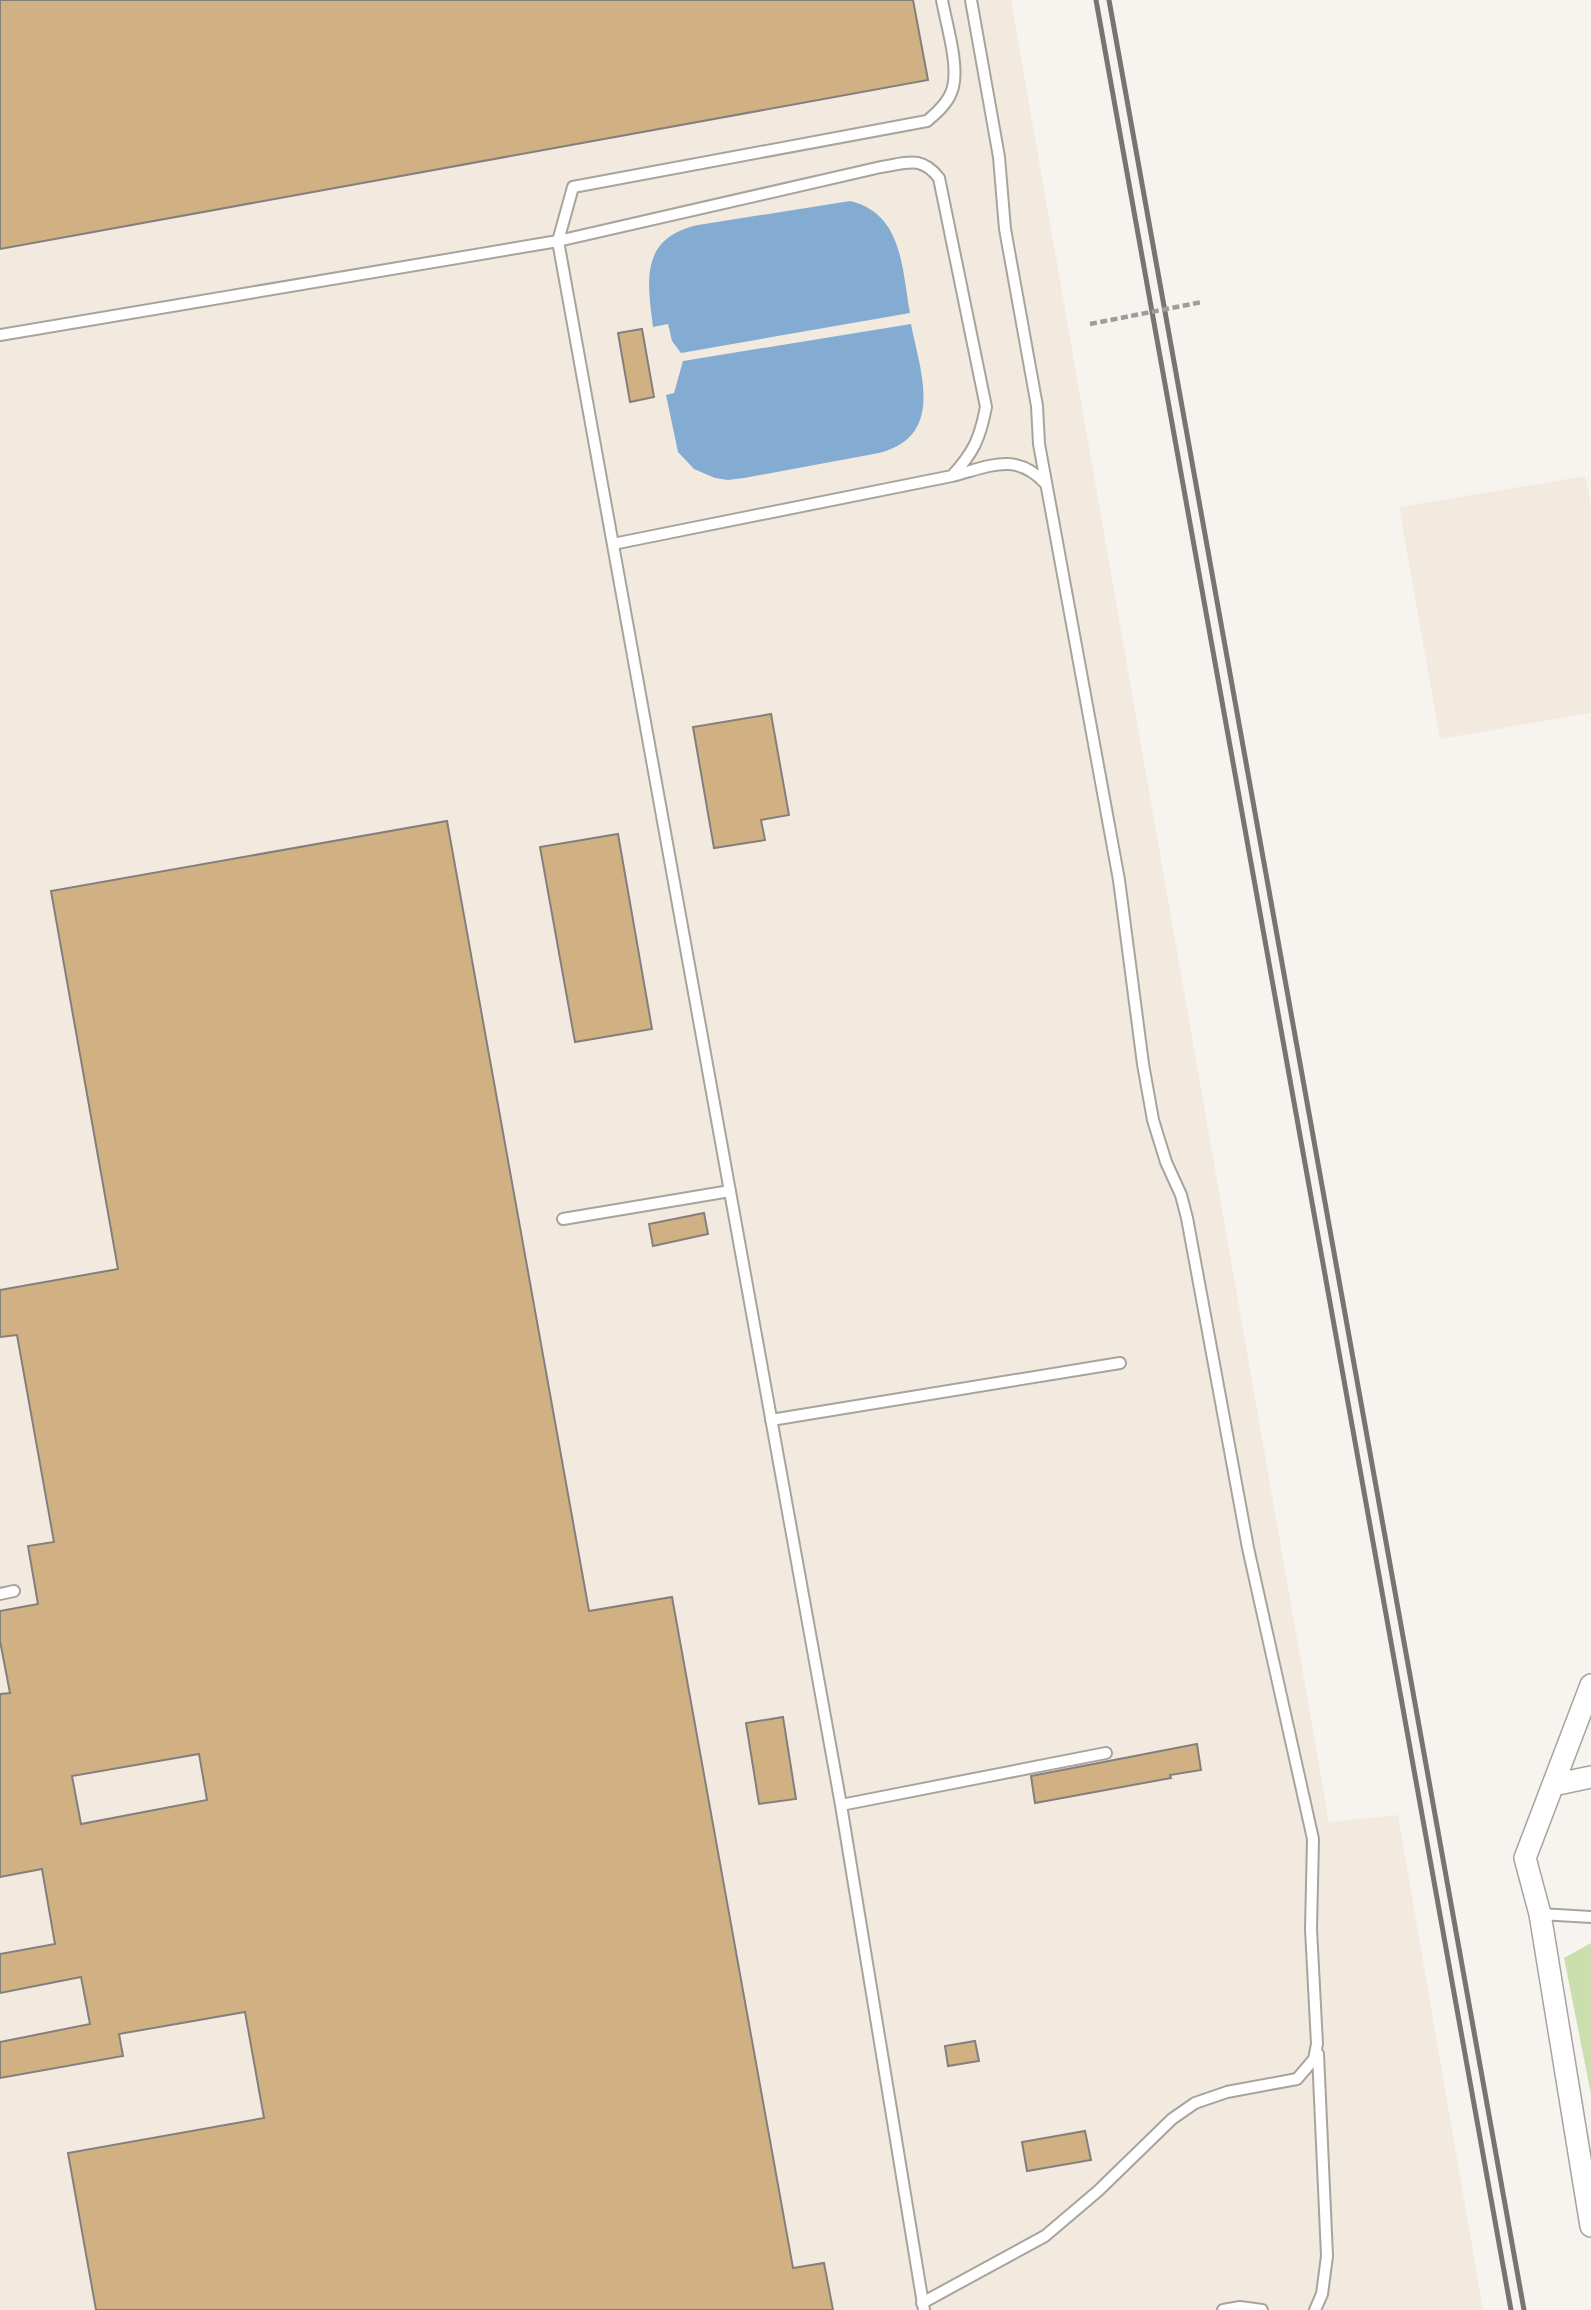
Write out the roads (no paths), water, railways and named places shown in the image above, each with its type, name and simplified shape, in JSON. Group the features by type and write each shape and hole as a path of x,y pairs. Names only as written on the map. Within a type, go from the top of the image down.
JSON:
{"street":[{"path":"1591,1685 1525,1858 1539,1914 1591,2226"},
{"path":"1553,1785 1591,1777"}],"lane":[{"path":"942,0 954,68 953,86 947,101 927,121 573,187 558,241 841,1805 923,2306 1045,2236 1098,2192 1172,2119 1195,2103 1227,2092 1297,2079 1314,2059 1317,2044"},
{"path":"971,0 999,157 1005,229 1037,406 1039,444 1119,880 1143,1065 1153,1120 1187,1218 1248,1548 1313,1839 1311,1929 1327,2256 1322,2294 1315,2310"},
{"path":"0,335 558,241 916,161 931,168 939,178 986,407 980,436 964,463 952,476"},
{"path":"613,544 1001,464 1020,464 1034,471 1047,485"},
{"path":"563,1219 730,1191"},
{"path":"771,1420 1120,1363"},
{"path":"0,1594 14,1591"},
{"path":"841,1805 1106,1753"},
{"path":"1539,1914 1591,1917"},
{"path":"1223,2310 1240,2307 1262,2310"}],"water":[{"path":"850,201 867,207 881,218 890,230 897,245 910,313 681,353 672,341 668,324 653,327 649,293 652,263 666,240 679,231 698,225"},
{"path":"911,324 923,400 921,417 914,432 900,445 879,453 728,480 694,469 678,452 666,395 674,393 683,361"}],"railway":[{"path":"1096,0 1511,2310"},
{"path":"1109,0 1524,2310"}]}
